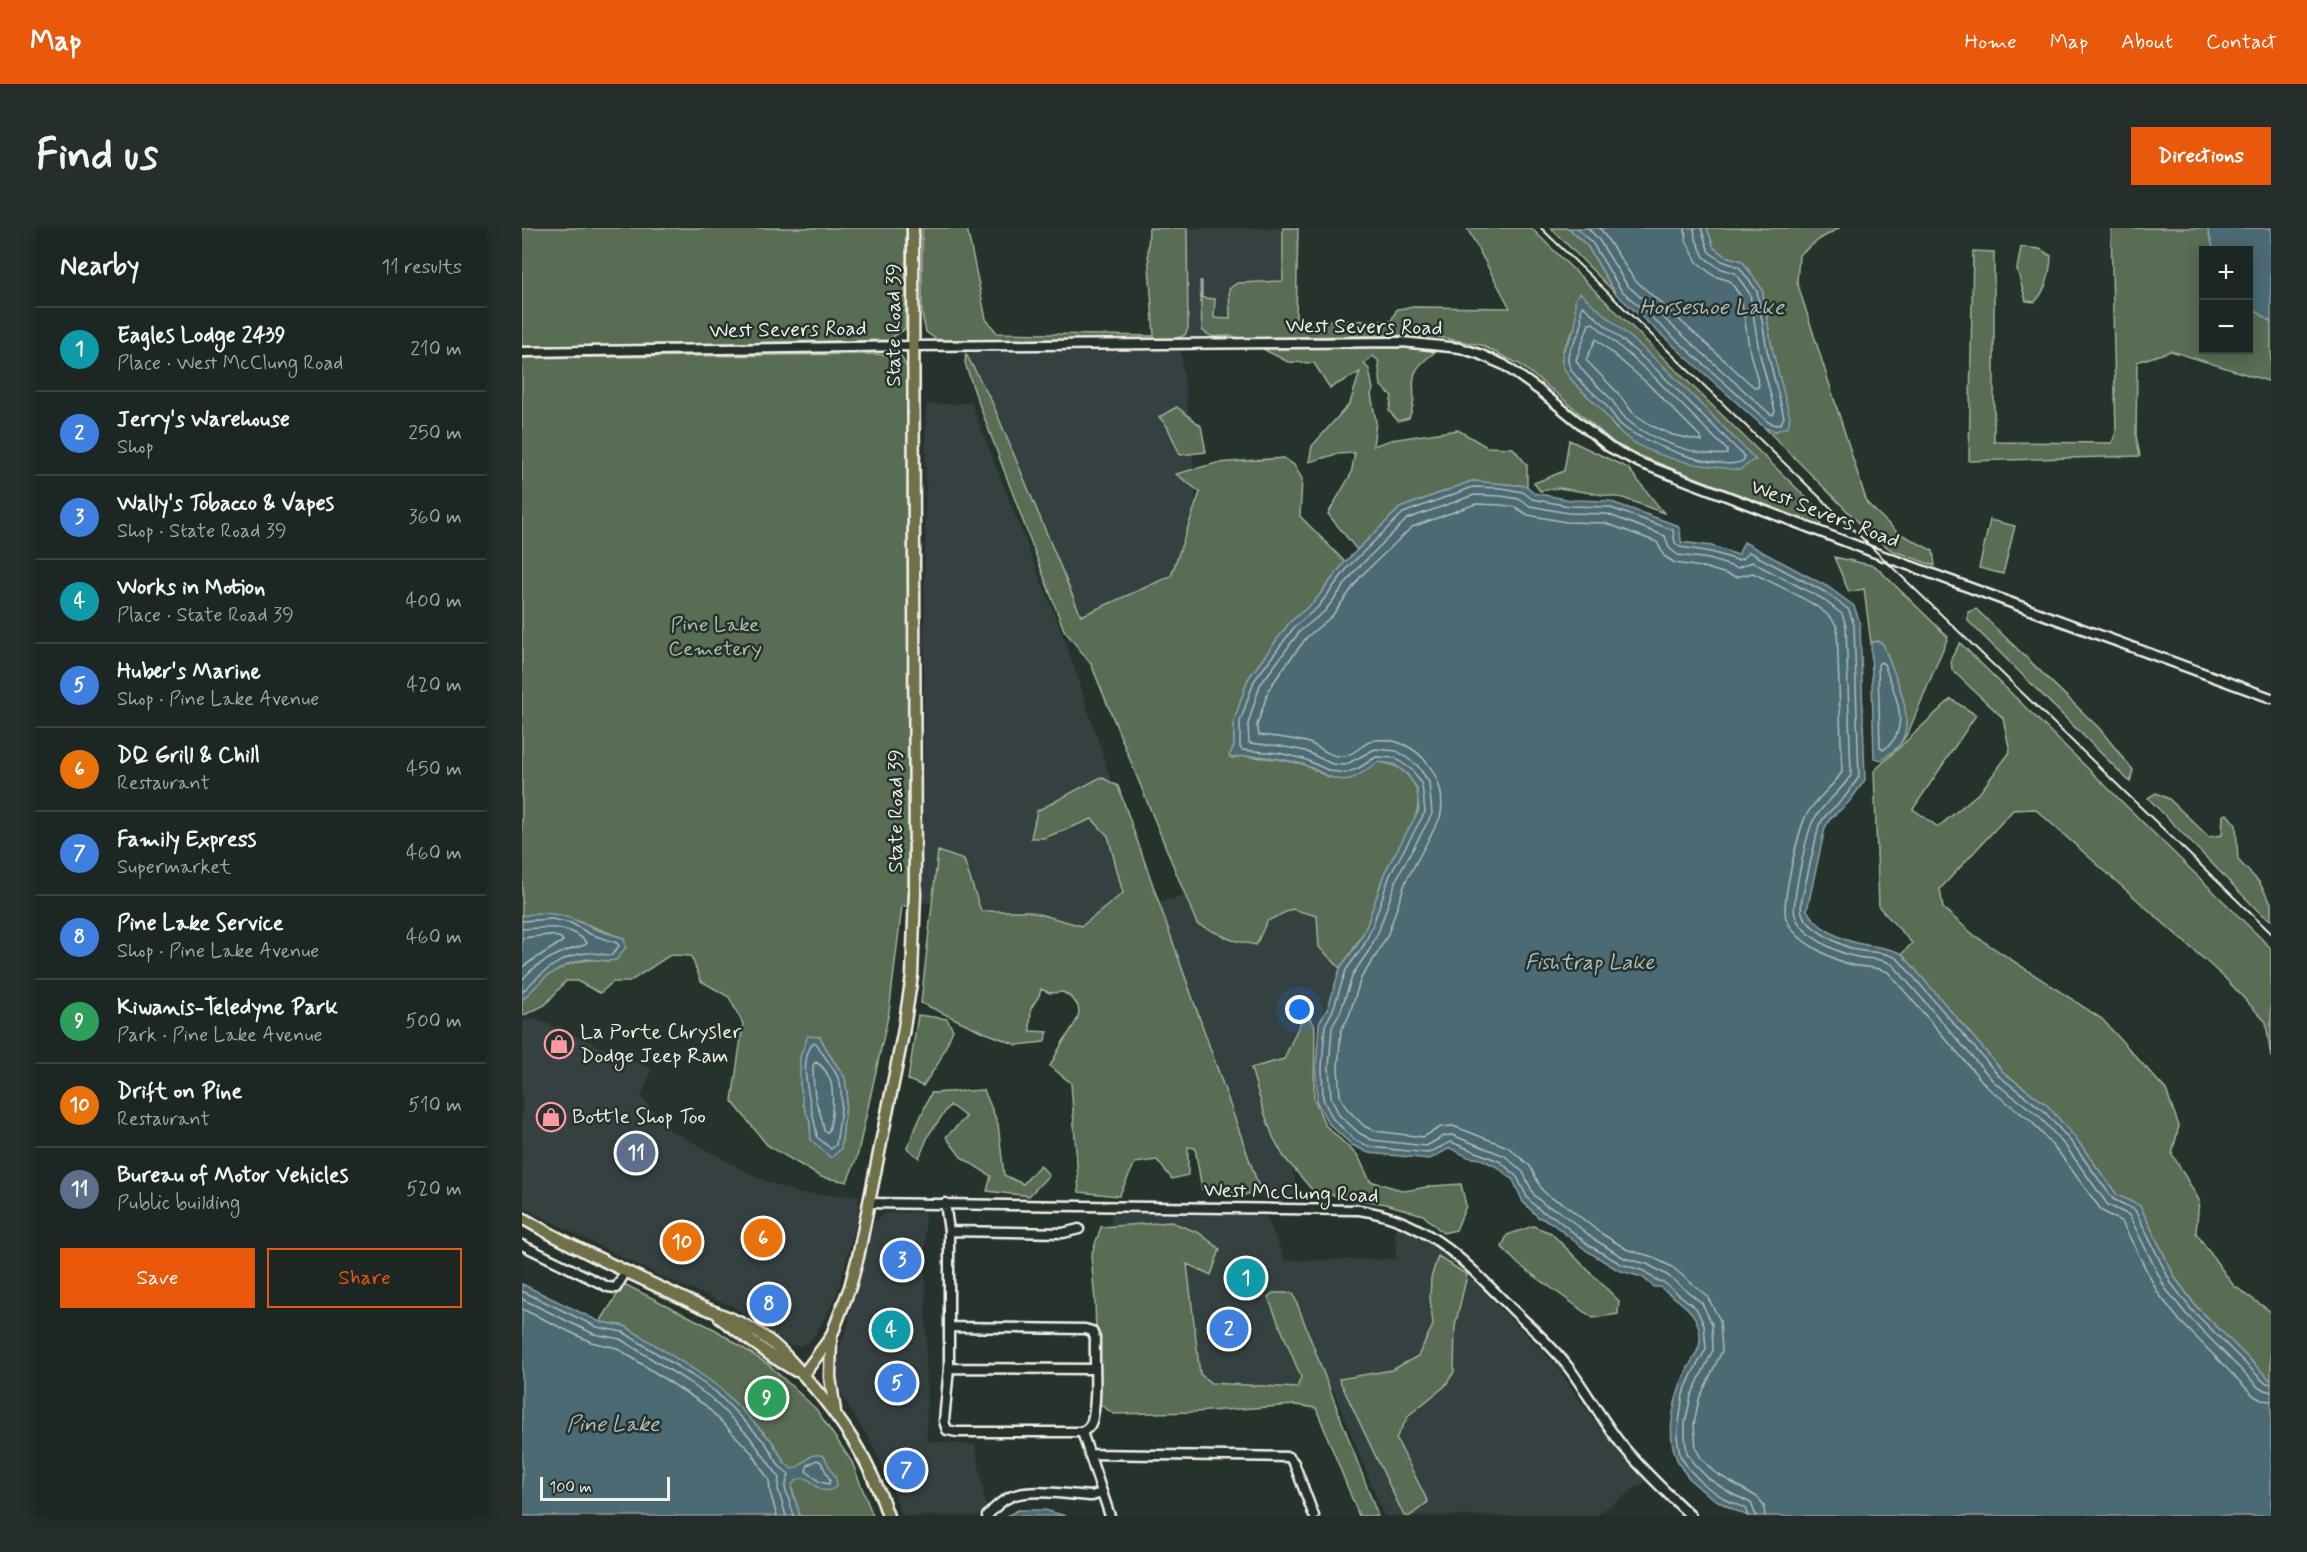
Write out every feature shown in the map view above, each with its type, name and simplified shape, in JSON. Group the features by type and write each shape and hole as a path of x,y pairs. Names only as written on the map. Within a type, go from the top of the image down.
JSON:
{"main road":[{"name":"State Road 39","path":"803,1375 831,1336 850,1287 903,1034 912,976 914,943 913,228"},
{"path":"522,1218 626,1271 716,1313 733,1329 773,1358 803,1375 835,1412 868,1465 888,1516"},
{"path":"831,1336 830,1377 835,1412"}],"street":[{"name":"West Severs Road","path":"522,352 1402,342 1460,348 1479,354 1519,374 1609,447 1640,463 1878,554 2271,698"},
{"name":"West McClung Road","path":"868,1203 1359,1210 1388,1215 1408,1223 1443,1244 1542,1338 1571,1371 1632,1458 1691,1516"},
{"path":"945,1203 949,1231 949,1327 949,1368 944,1421 947,1430 957,1432 1082,1432 1092,1423 1095,1338 1092,1331 1085,1329 949,1327"},
{"path":"949,1231 1063,1233 1079,1229"},
{"path":"522,1245 608,1287 616,1288 626,1271"},
{"path":"949,1368 1094,1369"},
{"path":"1082,1432 1110,1516"},
{"path":"1089,1454 1289,1457 1294,1463 1314,1516"},
{"path":"987,1516 1001,1501 1014,1495 1028,1493 1092,1496 1101,1493"}],"shaded area":[{"path":"1149,228 1298,228 1294,337 1154,339 1148,251"},
{"path":"1181,350 1195,478 1195,565 1074,621 962,353"},
{"path":"971,403 1067,646 1141,872 1094,927 922,902 926,405"},
{"path":"1278,874 1359,942 1340,968 1328,1008 1319,1023 1259,1079 1293,1172 1299,1200 1263,1200 1151,904"},
{"path":"534,1018 652,1069 641,1097 670,1130 758,1178 799,1194 859,1196 857,1219 836,1297 808,1343 791,1346 734,1307 662,1277 522,1207 522,1021"},
{"path":"925,1212 927,1441 975,1445 986,1507 978,1516 902,1516 890,1482 870,1440 838,1387 838,1351 850,1320 848,1319 859,1285 863,1255 875,1221 885,1213"},
{"path":"1111,1214 1266,1215 1285,1261 1396,1259 1395,1224 1414,1232 1442,1249 1556,1365 1595,1422 1646,1481 1595,1516 1384,1516 1334,1391 1315,1396 1114,1392"}],"green space":[{"path":"522,228 906,228 905,329 888,340 522,347"},
{"path":"922,228 967,228 986,319 997,333 1154,336 1148,251 1149,228 1187,228 1188,328 1185,335 1175,339 951,341 936,339 926,332 922,314"},
{"path":"1283,228 1298,228 1296,320 1391,321 1397,309 1414,307 1510,308 1467,228 1531,228 1823,514 1820,526 1620,448 1519,364 1481,345 1439,337 1400,335 1216,337 1202,330 1200,281 1202,281 1202,298 1215,299 1214,318 1230,319 1229,289 1237,283 1283,281","holes":["1575,327 1663,366 1755,460 1616,429 1599,406 1582,391 1563,350"]},
{"path":"1551,228 1569,228 1588,247 1616,294"},
{"path":"1707,228 1839,228 1799,255 1797,282 1867,503 1897,532 1933,551 1935,566 1891,550 1868,532 1765,428 1776,431 1772,348 1762,289 1742,261 1725,256 1714,248"},
{"path":"2111,228 2207,228 2213,246 2199,246 2199,354 2253,354 2253,308 2271,322 2271,382 2171,351 2137,362 2136,435 2140,456 1969,461 1973,251 1994,252 1994,442 2112,443 2116,432"},
{"path":"2021,247 2040,249 2051,256 2047,280 2035,302 2026,301 2017,269"},
{"path":"1371,347 1429,349 1434,353 1423,362 1414,376 1413,407 1409,418 1398,421 1389,411 1392,396 1381,386 1378,360 1372,356 1364,364 1369,369 1373,390 1371,394 1376,422 1373,446 1391,440 1458,430 1487,447 1513,448 1527,465 1527,486 1472,481 1400,508 1357,550 1328,514 1351,474 1355,453 1337,454 1309,462 1312,446 1350,403 1360,372 1330,388 1314,363 1288,362 1263,349"},
{"name":"Pine Lake Cemetery","path":"874,354 901,356 907,368 908,906 902,906 889,1012 857,1157 847,1182 821,1177 767,1145 732,1101 743,1024 729,997 701,981 691,956 670,955 629,982 613,982 600,993 577,981 566,981 545,1005 522,1016 522,1000 542,979 568,964 588,960 608,961 623,938 562,917 536,914 522,916 522,358","holes":["820,1037 845,1078 847,1093 841,1149 811,1140 810,1122 800,1083"]},
{"path":"966,354 992,402 1081,616 1171,576 1200,492 1176,474 1217,463 1284,458 1294,465 1302,479 1300,516 1345,562 1314,602 1290,622 1248,679 1234,721 1232,758 1241,756 1278,759 1303,764 1328,777 1362,773 1378,762 1384,763 1398,767 1405,773 1417,792 1418,804 1411,827 1385,872 1365,931 1340,968 1319,947 1317,916 1292,909 1267,921 1256,945 1232,940 1197,924 1091,664 1064,630 975,393 965,363"},
{"path":"1177,407 1201,426 1206,452 1180,455 1167,426 1159,417"},
{"path":"1569,440 1628,468 1664,513 1623,498 1559,488 1540,491 1534,483 1564,471"},
{"path":"1990,520 2015,526 2003,574 1979,568"},
{"path":"1834,557 1875,566 1948,637 1908,733 1901,743 1905,727 1890,664 1883,644 1877,641 1871,643 1864,589 1849,592"},
{"path":"1976,609 2099,728 2133,770 2130,782 1968,621 1968,612"},
{"path":"1960,643 2271,948 2271,1058 2266,1022 2225,978 2035,809 2013,810 1940,889 1943,908 1975,936 2102,1019 2166,1090 2179,1126 2172,1154 2199,1200 2196,1233 2233,1285 2271,1312 2271,1381 2195,1305 2176,1279 2140,1206 2117,1195 2077,1140 2047,1105 2004,1073 1902,954 1912,943 1879,907 1874,771 1951,699 1976,715 1913,809 1938,827 1981,791 2010,752 2003,718 1952,670 1951,659"},
{"path":"1101,777 1118,786 1260,1190 1245,1195 1202,1189 1195,1148 1188,1147 1188,1175 1172,1179 1157,1160 1135,1163 1119,1196 1079,1192 1071,1083 1050,1066 1078,1018 1078,1008 1071,997 1063,992 1050,993 1041,989 1031,1008 1030,1031 1048,1032 1044,1042 1017,1045 921,1003 938,851 964,860 981,911 1028,911 1082,926 1123,893 1108,836 1092,819 1044,838 1031,838 1037,811"},
{"path":"2156,793 2169,799 2209,837 2222,835 2223,815 2227,814 2236,825 2238,860 2259,882 2271,903 2271,920 2260,913 2148,798"},
{"path":"1305,1012 1315,1026 1314,1098 1325,1125 1358,1156 1370,1181 1405,1191 1461,1184 1466,1206 1456,1230 1443,1233 1423,1215 1386,1204 1314,1192 1284,1157 1273,1137 1251,1068 1284,1059"},
{"path":"918,1015 947,1019 953,1030 939,1062 923,1086 908,1080"},
{"path":"984,1090 998,1124 1004,1175 1023,1184 1040,1165 1049,1175 1029,1196 987,1191 991,1176 961,1157 946,1137 966,1117 950,1105 929,1134 919,1158 907,1148 931,1093"},
{"path":"1171,1222 1199,1233 1220,1249 1211,1275 1187,1264 1200,1374 1211,1383 1297,1388 1301,1377 1268,1297 1273,1293 1293,1293 1378,1516 1359,1516 1316,1408 1296,1405 1194,1412 1114,1414 1098,1403 1095,1301 1091,1256 1101,1227"},
{"path":"1533,1226 1551,1233 1619,1301 1618,1314 1593,1318 1518,1264 1502,1247 1507,1235"},
{"path":"1438,1256 1467,1275 1455,1326 1454,1372 1445,1386 1409,1415 1396,1438 1428,1502 1410,1516 1404,1516 1339,1379 1392,1370 1418,1356 1433,1325 1430,1297 1431,1278"},
{"path":"624,1284 716,1330 769,1365 816,1409 852,1462 873,1516 800,1516 784,1461 771,1440 720,1388 625,1326 600,1322"}],"water":[{"name":"Horseshoe Lake","path":"1569,228 1707,228 1714,248 1725,256 1742,261 1762,289 1772,348 1790,417 1788,427 1776,431 1765,428 1616,294 1588,247"},
{"path":"2207,228 2271,228 2271,322 2253,308 2253,246 2213,246"},
{"path":"1580,293 1663,366 1755,459 1740,470 1691,463 1642,447 1628,439 1616,428 1599,406 1573,382 1563,366 1563,351 1576,323 1575,299"},
{"name":"Fishtrap Lake","path":"1472,481 1527,486 1533,493 1571,500 1609,501 1676,525 1680,529 1681,542 1712,546 1738,555 1744,542 1828,587 1854,606 1860,623 1865,780 1849,802 1830,819 1825,828 1807,910 1816,921 1835,935 1902,954 2004,1073 2047,1105 2077,1140 2117,1195 2140,1206 2176,1279 2195,1305 2271,1381 2271,1516 1748,1516 1703,1491 1688,1477 1678,1461 1672,1443 1672,1422 1676,1398 1698,1350 1700,1339 1696,1319 1687,1308 1660,1287 1654,1287 1642,1277 1618,1270 1587,1251 1550,1222 1538,1217 1523,1202 1513,1180 1497,1167 1450,1148 1430,1159 1369,1153 1352,1145 1328,1123 1317,1102 1316,1068 1319,1023 1328,1008 1340,968 1359,942 1367,925 1385,872 1419,810 1417,788 1407,774 1394,764 1378,762 1357,776 1343,780 1286,760 1258,756 1232,758 1229,756 1234,746 1234,721 1248,679 1290,622 1314,602 1345,562 1400,508"},
{"path":"1877,641 1883,644 1897,680 1902,694 1906,721 1905,733 1900,744 1882,760 1874,758 1871,643"},
{"path":"537,913 566,917 624,938 626,947 616,960 586,959 571,963 545,977 522,1000 522,916"},
{"path":"808,1036 820,1037 845,1078 847,1093 841,1149 831,1158 811,1140 810,1122 803,1104 800,1057"},
{"name":"Pine Lake","path":"522,1284 600,1322 625,1326 695,1370 720,1388 771,1440 785,1463 792,1469 814,1455 824,1456 836,1479 837,1486 825,1491 808,1479 796,1480 791,1487 800,1516 522,1516"},
{"path":"1018,1510 1045,1510 1066,1516 1007,1516"}],"railway":[{"path":"1541,228 2271,933"}],"place":[{"name":"La Porte Chrysler Dodge Jeep Ram","path":"559,1044"},
{"name":"Bottle Shop Too","path":"551,1117"},
{"name":"Bureau of Motor Vehicles","path":"636,1153"},
{"name":"DQ Grill & Chill","path":"763,1238"},
{"name":"Drift on Pine","path":"682,1242"},
{"name":"Wally's Tobacco & Vapes","path":"902,1260"},
{"name":"Eagles Lodge 2439","path":"1246,1278"},
{"name":"Pine Lake Service","path":"769,1304"},
{"name":"Jerry's Warehouse","path":"1229,1329"},
{"name":"Works in Motion","path":"891,1330"},
{"name":"Huber's Marine","path":"897,1383"},
{"name":"Kiwanis-Teledyne Park","path":"767,1398"},
{"name":"Family Express","path":"906,1470"}]}
